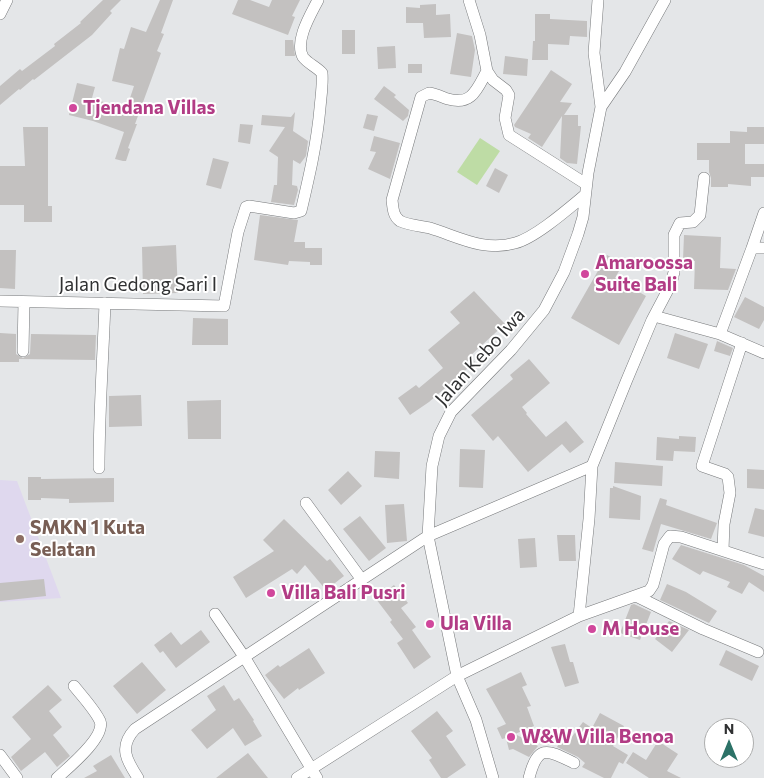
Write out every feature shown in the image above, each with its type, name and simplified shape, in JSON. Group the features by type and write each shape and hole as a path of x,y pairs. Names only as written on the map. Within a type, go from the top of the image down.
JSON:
{"street":[{"path":"0,14 8,0"},
{"name":"Jalan Gedong Sari I","path":"0,301 224,306 238,232 246,207 297,213 301,211 312,168 318,130 322,81 322,73 304,57 301,49 302,33 318,0"},
{"path":"469,0 480,35 489,76 506,90 509,95 505,118 509,135 586,190 541,229 517,243 502,246 482,246 431,228 401,222 393,212 392,200 421,97 429,93 452,100 466,100 473,95 487,71"},
{"name":"Jalan Kebo Iwa","path":"494,778 476,720 457,676 428,536 432,466 439,436 451,412 511,350 544,310 564,272 578,234 601,107 594,53 598,0"},
{"name":"Jalan Kebo Iwa","path":"601,107 625,72 666,0"},
{"path":"578,616 589,520 592,466 654,316 671,284 674,272 674,235 677,228 680,224 693,222 700,216 704,178"},
{"path":"720,334 764,213"},
{"path":"752,248 764,248"},
{"path":"23,351 24,302"},
{"path":"100,468 99,410 103,368 105,303"},
{"path":"654,316 720,334 764,353"},
{"path":"723,550 724,524 730,493 728,478 725,474 702,466 742,343"},
{"path":"138,778 127,761 126,742 135,729 428,536 592,466"},
{"path":"306,503 362,580"},
{"path":"297,778 314,773 457,676 578,616 649,591 653,585 664,544 670,536 681,536 764,564"},
{"path":"636,596 703,629 758,652"},
{"path":"215,614 245,658 314,773"},
{"path":"57,778 78,759 98,736 100,730 100,720 74,686"},
{"path":"529,778 533,763 544,752 550,751 574,763"},
{"path":"0,755 17,778"}],"shaded area":[{"name":"SMKN 1 Kuta Selatan","path":"0,480 17,481 61,598 0,602"}],"green space":[{"path":"480,138 500,151 477,185 457,172"}],"building":[{"path":"103,0 121,0 92,35 0,105 0,86 20,69 22,71 55,46 54,44 81,23"},
{"path":"160,0 173,0 161,33 164,34 157,51 161,53 135,124 137,124 128,148 130,149 126,161 115,159 124,132 69,115 77,83 95,87 92,98 124,109 127,107 134,86 112,81 120,48 124,49 131,27 146,32"},
{"path":"238,0 250,0 269,7 272,0 300,0 292,16 295,17 288,35 232,14"},
{"path":"436,4 436,15 450,14 451,37 424,38 423,23 406,23 406,7 420,8 420,5"},
{"path":"535,14 550,14 550,19 587,21 587,37 570,36 569,45 548,44 548,60 532,60 533,41 535,41"},
{"path":"342,30 355,30 355,54 342,54"},
{"path":"457,33 472,36 475,50 471,77 450,74"},
{"path":"285,40 293,40 295,56 285,56"},
{"path":"395,46 396,68 378,69 377,47"},
{"path":"505,56 528,59 527,76 503,74"},
{"path":"408,64 422,64 422,73 408,73"},
{"path":"551,70 572,84 560,102 572,103 564,115 578,115 578,126 581,126 577,164 567,163 560,158 562,116 542,147 528,138 531,134 514,125"},
{"path":"384,86 396,95 394,97 409,110 408,116 403,121 374,99"},
{"path":"295,112 293,131 308,141 306,156 300,164 293,160 292,185 297,186 298,190 294,205 271,202 274,185 277,185 278,157 269,151 285,127 261,125 262,115 291,117"},
{"path":"367,114 378,116 374,131 363,128"},
{"path":"240,124 253,125 250,144 238,142"},
{"path":"23,127 48,127 48,206 52,206 52,222 24,222 24,205 0,205 0,166 25,166"},
{"path":"747,127 764,127 764,144 745,144 745,164 764,164 764,177 751,177 751,186 728,184 728,187 711,187 709,160 697,160 697,143 730,143 730,131 747,132"},
{"path":"374,136 400,143 390,179 368,169 376,152 370,151"},
{"path":"213,158 229,162 221,189 206,185"},
{"path":"495,168 508,175 499,193 486,186"},
{"path":"260,215 298,220 294,242 305,242 305,248 322,248 322,265 310,265 310,262 289,261 288,265 254,260"},
{"path":"684,235 721,237 720,268 736,269 728,290 694,289 695,261 683,260"},
{"path":"176,245 178,293 143,294 142,247"},
{"path":"0,250 16,250 15,289 0,288"},
{"path":"607,255 623,264 615,278 646,296 619,345 571,318"},
{"path":"474,291 505,324 470,356 475,362 429,402 410,415 398,398 416,385 419,388 443,368 428,350 460,323 450,312"},
{"path":"745,297 764,307 764,320 759,329 734,317"},
{"path":"193,318 228,319 228,345 192,345"},
{"path":"0,333 16,334 16,354 23,358 30,354 31,334 96,335 95,360 19,359 19,362 0,362"},
{"path":"675,333 708,344 699,369 667,358"},
{"path":"717,341 733,348 730,356 714,351"},
{"path":"529,359 550,383 522,407 526,414 546,437 566,421 584,442 570,453 562,444 528,472 498,436 493,441 471,415 513,379 510,375"},
{"path":"141,395 142,426 109,427 109,396"},
{"path":"221,400 221,439 188,439 187,401"},
{"path":"679,436 696,437 695,452 674,451 673,461 656,460 657,437 679,439"},
{"path":"460,449 485,450 483,488 459,487"},
{"path":"375,451 400,452 399,479 374,477"},
{"path":"615,462 663,466 662,486 614,483"},
{"path":"747,469 764,470 764,489 747,488"},
{"path":"348,471 362,486 341,505 328,490"},
{"path":"28,477 41,477 41,479 114,478 114,502 69,503 69,499 41,498 41,500 28,500"},
{"path":"613,486 641,496 640,520 609,518 610,488 613,488"},
{"path":"660,498 667,500 666,505 717,523 711,539 661,524 653,552 642,549"},
{"path":"404,504 407,541 387,543 385,505"},
{"path":"755,508 764,510 764,537 748,533"},
{"path":"360,516 386,548 369,561 343,529"},
{"path":"284,519 327,561 330,559 344,576 326,590 305,565 297,574 292,569 246,598 233,577 274,551 263,540"},
{"path":"557,535 575,535 576,561 559,561"},
{"path":"535,538 537,567 520,568 518,539"},
{"path":"681,545 744,565 764,576 764,592 749,582 742,594 727,587 730,582 703,571 700,575 672,559"},
{"path":"44,579 46,596 0,601 0,583"},
{"path":"667,584 686,592 717,611 709,623 660,600"},
{"path":"394,585 408,603 401,608 416,627 412,630 431,657 414,669 397,643 403,639 390,622 392,620 376,599"},
{"path":"634,604 651,612 640,640 620,633 631,605"},
{"path":"669,621 689,630 672,652 655,639"},
{"path":"201,630 210,642 176,668 163,651 160,653 154,645 171,632 181,645"},
{"path":"565,644 579,683 565,687 551,647"},
{"path":"309,648 325,673 299,690 298,688 284,699 265,675 278,665 280,667"},
{"path":"726,650 759,666 752,681 719,665"},
{"path":"142,662 166,690 137,714 113,686"},
{"path":"521,672 527,685 522,687 531,706 527,707 534,726 515,734 538,746 529,757 513,749 509,750 506,738 502,739 497,728 506,724 486,689"},
{"path":"48,685 62,700 49,711 62,727 53,735 70,756 57,767 45,752 21,771 11,757 31,739 12,717"},
{"path":"224,685 234,701 239,698 262,736 245,746 233,728 207,749 191,730 216,710 207,696"},
{"path":"437,711 453,731 446,736 466,765 447,778 441,778 429,760 432,758 411,731"},
{"path":"600,713 624,726 613,746 628,755 623,764 619,762 611,778 604,778 582,767 585,763 578,757 557,747 562,739 568,742 583,722 592,728"},
{"path":"658,741 678,754 667,771 681,778 649,778 626,763 633,752 646,760"},
{"path":"248,753 268,778 216,778"},
{"path":"111,755 125,778 84,778 97,771 93,766"}],"place":[{"name":"Tjendana Villas","path":"73,108"},
{"name":"Amaroossa Suite Bali","path":"585,274"},
{"name":"SMKN 1 Kuta Selatan","path":"20,539"},
{"name":"Villa Bali Pusri","path":"271,593"},
{"name":"Ula Villa","path":"430,624"},
{"name":"M House","path":"592,629"},
{"name":"W&W Villa Benoa","path":"511,737"}]}
